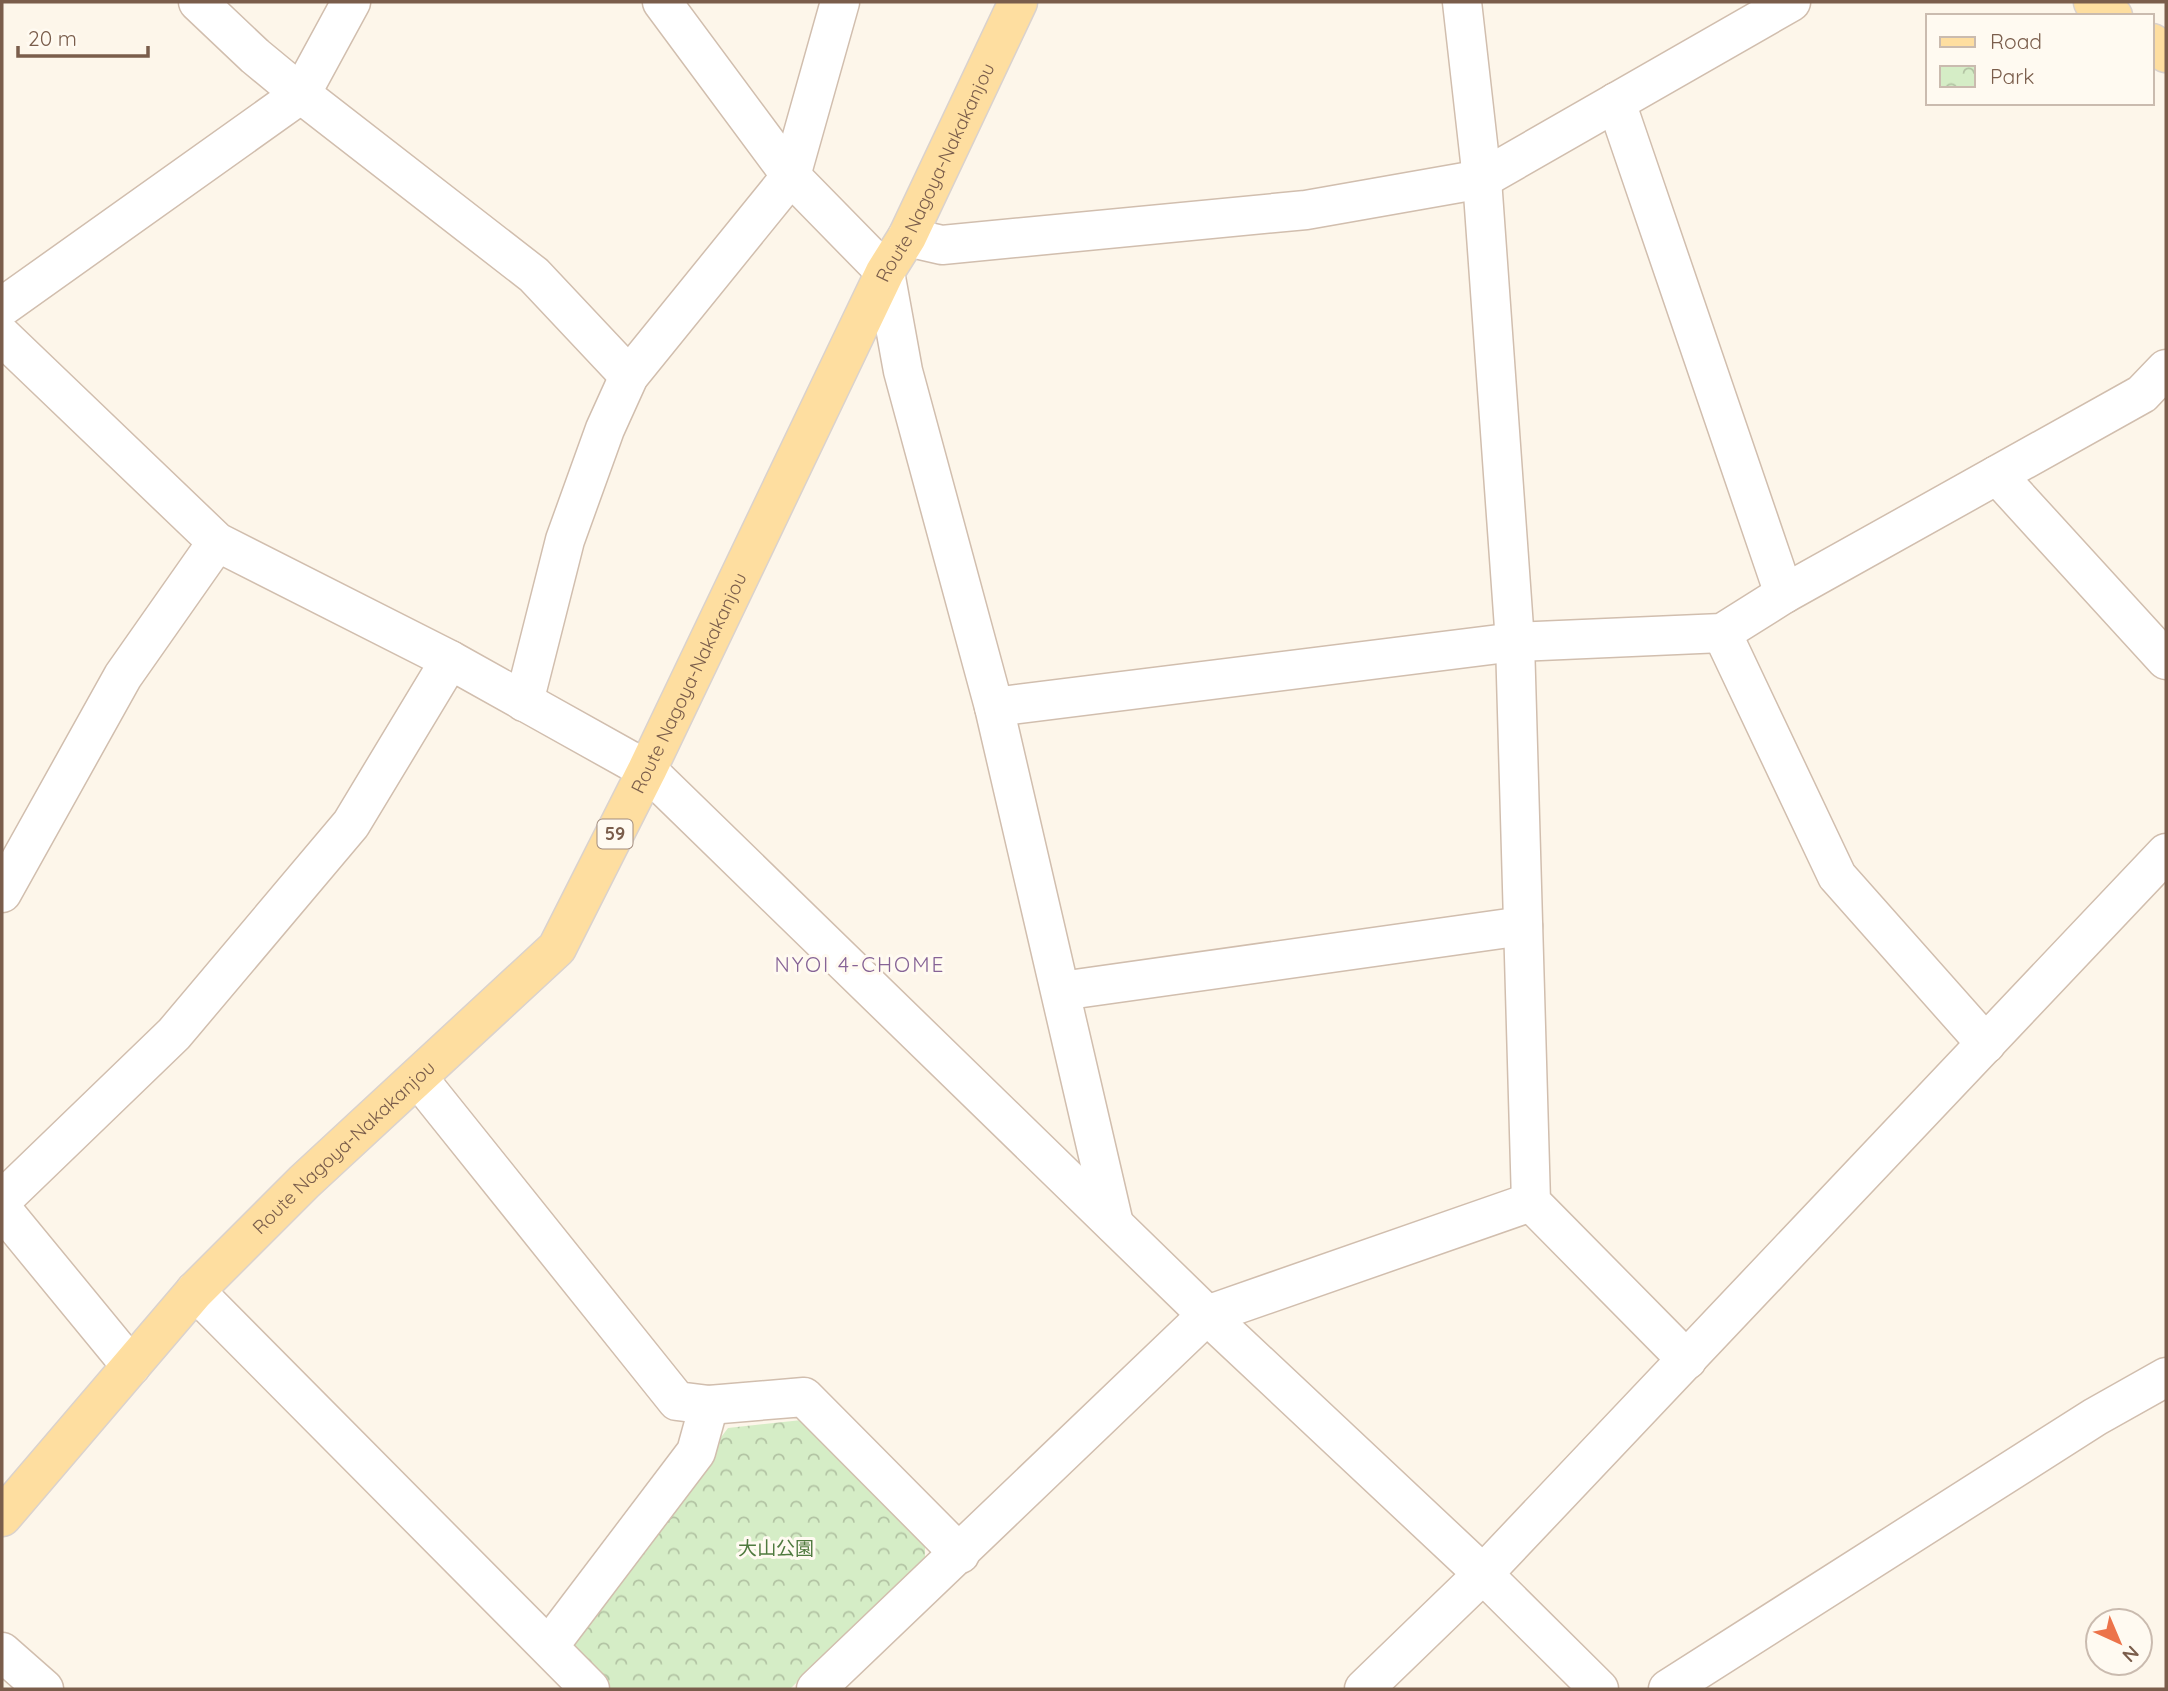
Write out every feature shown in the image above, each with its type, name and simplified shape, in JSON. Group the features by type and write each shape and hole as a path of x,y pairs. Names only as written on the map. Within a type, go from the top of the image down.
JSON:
{"main road":[{"name":"Route Nagoya-Nakakanjou","path":"2,1517 195,1291 304,1182 557,948 647,770 885,272 907,237 1018,2"},
{"path":"2093,2 2110,14"}],"street":[{"path":"198,2 300,94 534,275 629,376"},
{"path":"2,307 300,94 351,2"},
{"path":"662,2 791,176 885,272 903,371 994,707 1114,1224"},
{"path":"524,702 565,540 606,429 629,376 791,176 840,2"},
{"path":"1462,2 1482,179 1515,642 1531,1202 1686,1360"},
{"path":"907,237 942,245 1306,210 1482,179 1791,2"},
{"path":"1616,102 1784,594"},
{"path":"2,336 217,542 450,660 647,770 1207,1315 1483,1574 1599,1689"},
{"path":"994,707 1515,642 1722,633 1784,594 2142,394 2166,369"},
{"path":"1997,475 2166,660"},
{"path":"2,893 123,676 217,542"},
{"path":"1722,633 1837,876 1986,1044"},
{"path":"2,1200 174,1034 351,824 450,660"},
{"path":"1364,1689 1483,1574 2166,853"},
{"path":"1061,991 1523,926"},
{"path":"418,1078 677,1401 709,1405 804,1397 960,1554"},
{"path":"816,1689 1207,1315 1531,1202"},
{"path":"2,1209 131,1366"},
{"path":"195,1291 590,1689"},
{"path":"1668,1689 2095,1417 2166,1377"},
{"path":"549,1646 696,1452 709,1405"},
{"path":"2,1653 44,1689"}],"green space":[{"name":"大山公園","path":"802,1420 925,1536 925,1557 790,1689 608,1689 574,1655 574,1632 728,1428"}],"district":[{"name":"NYOI 4-CHOME","path":"860,965"}]}
